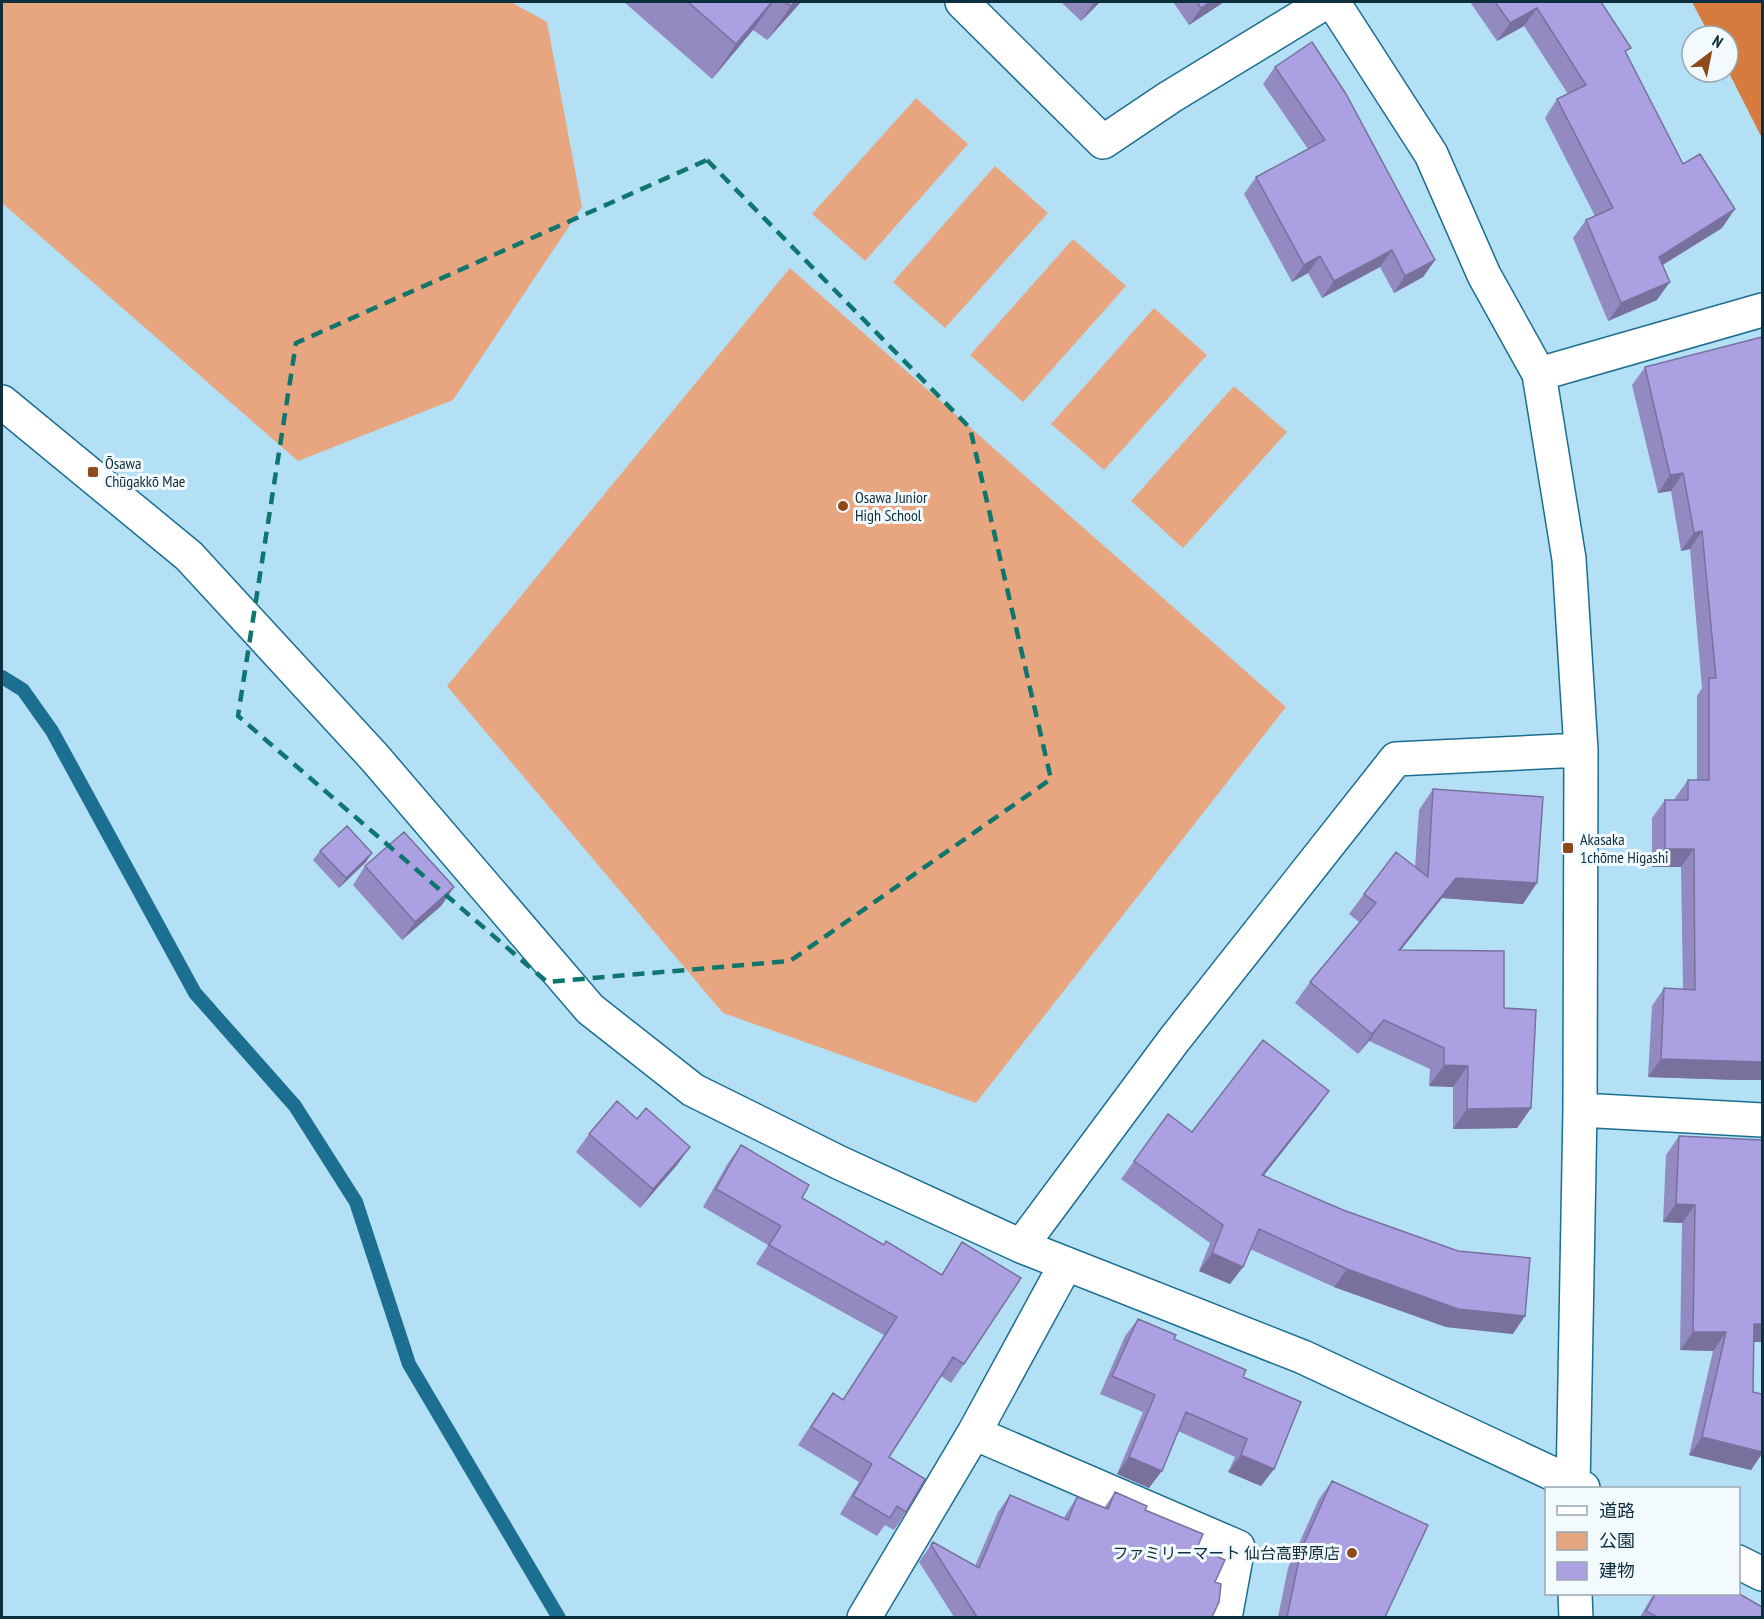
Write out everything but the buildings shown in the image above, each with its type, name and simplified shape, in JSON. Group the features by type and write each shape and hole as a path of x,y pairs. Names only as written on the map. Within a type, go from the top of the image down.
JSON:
{"street":[{"path":"962,2 1103,142 1170,97 1326,2"},
{"path":"2,402 189,556 375,758 590,1009 693,1090 840,1163 1021,1246 1304,1358 1576,1487 1581,750 1569,559 1539,374 1484,275 1431,154 1333,2"},
{"path":"1539,374 1762,310"},
{"path":"1021,1246 1174,1040 1396,759 1581,750"},
{"path":"1580,1110 1762,1120"},
{"path":"864,1617 974,1432 1066,1264"},
{"path":"974,1432 1239,1547 1225,1617"},
{"path":"1740,1563 1762,1574"},
{"path":"1575,1595 1576,1617"}],"highlighted area":[{"path":"707,160 970,428 1051,779 790,961 547,982 238,716 296,343"}],"green space":[{"path":"2,2 511,2 547,22 582,207 453,400 298,461 2,203"},
{"path":"916,98 968,144 865,261 812,214"},
{"path":"995,166 1048,213 945,328 893,282"},
{"path":"1073,239 1126,286 1023,402 970,355"},
{"path":"790,268 1286,707 976,1103 723,1013 447,686"},
{"path":"1154,308 1207,355 1104,470 1051,424"},
{"path":"1234,386 1287,432 1183,548 1131,501"}],"shaded area":[{"path":"1692,2 1762,2 1762,138 1735,84 1740,84 1740,24 1704,24"}],"waterway":[{"path":"2,677 23,690 52,731 195,993 295,1106 356,1202 409,1364 559,1618"}],"place":[{"name":"Ōsawa Chūgakkō Mae","path":"93,472"},
{"name":"Osawa Junior High School","path":"843,506"},
{"name":"Akasaka 1chōme Higashi","path":"1568,848"},
{"name":"ファミリーマート 仙台高野原店","path":"1352,1553"}]}
